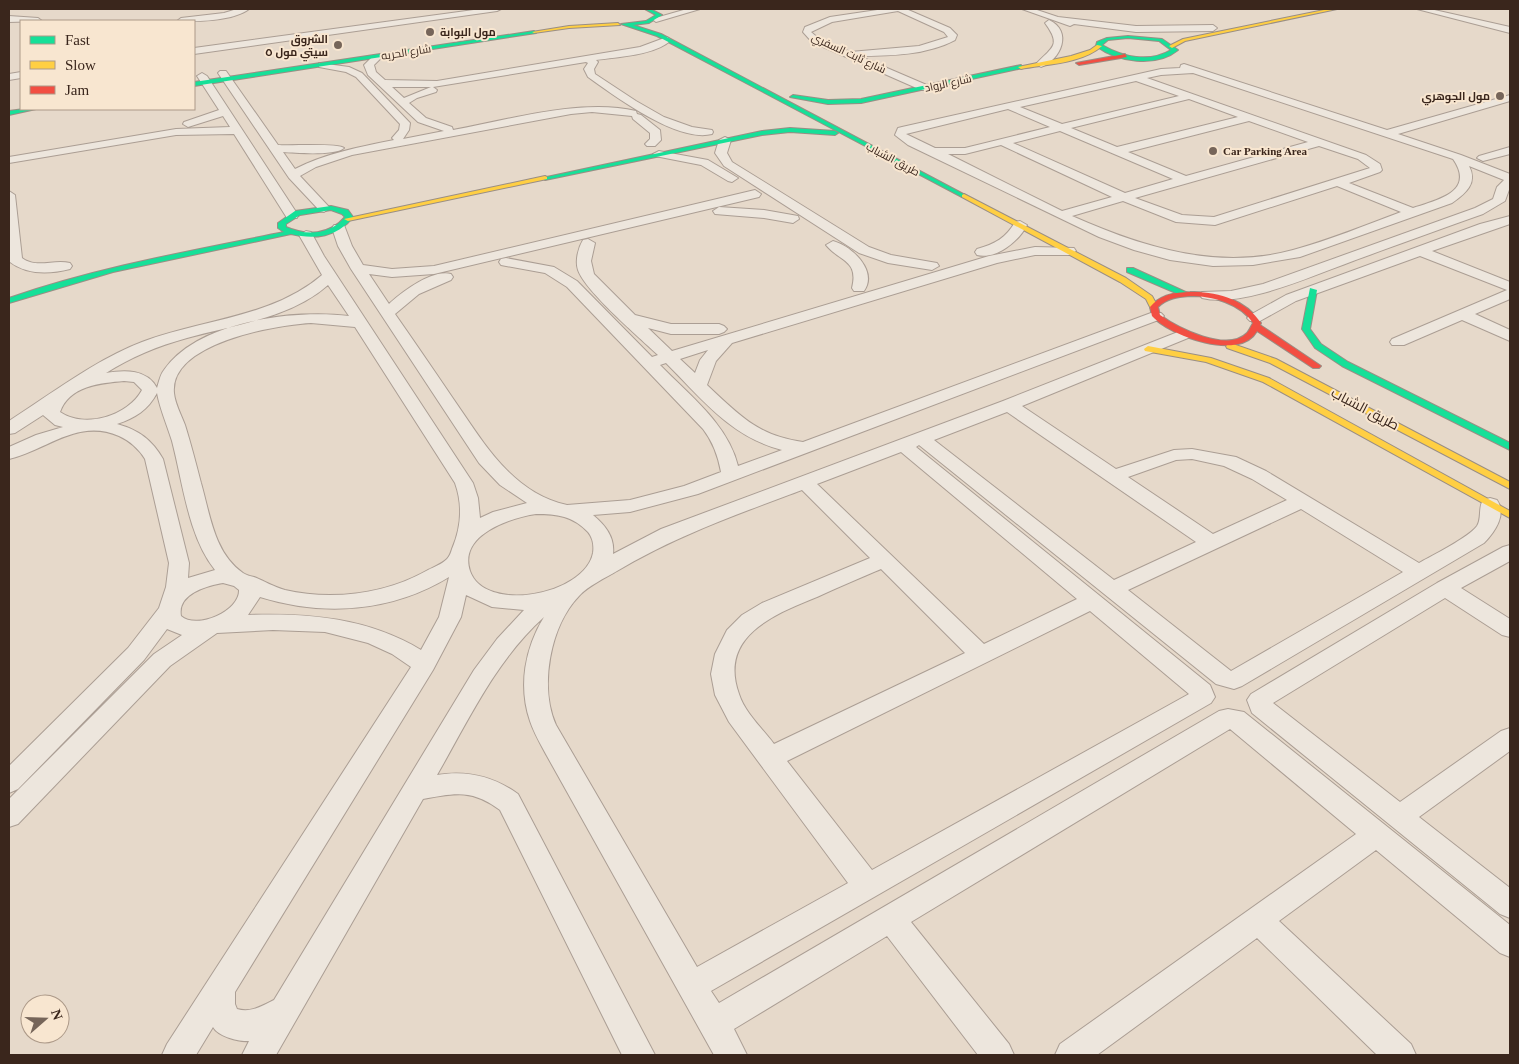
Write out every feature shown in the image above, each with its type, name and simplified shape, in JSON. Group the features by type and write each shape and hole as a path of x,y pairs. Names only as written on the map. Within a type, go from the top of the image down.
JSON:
{"street":[{"path":"192,20 234,16 245,9"},
{"path":"195,22 234,16 255,9"},
{"path":"195,51 252,38 497,9"},
{"name":"طريق الشباب","path":"647,9 659,14 656,19 657,26 665,31 793,97 1020,225 1138,288 1149,298 1155,312 1166,326 1183,335"},
{"path":"621,24 642,23 696,9"},
{"name":"شارع ثابت السفري","path":"879,9 810,21 799,27 798,34 807,41 910,84"},
{"path":"844,53 890,53 943,43 952,38 953,35 947,30 898,9"},
{"name":"شارع ثابت السفري","path":"898,9 830,20 808,29 807,32 809,36 910,84"},
{"path":"1026,9 1098,32 1128,37"},
{"path":"1144,38 1169,36 1214,28 1306,9"},
{"path":"1335,9 1183,40 1169,58 1138,78 900,132 903,137 1106,237 1158,253 1188,259 1247,262 1295,254 1448,200 1466,184 1467,176 1464,166 1457,157"},
{"path":"1421,9 1440,11 1510,28"},
{"path":"1440,11 1459,9"},
{"path":"1014,11 1075,31"},
{"name":"شارع الحريه","path":"225,76 275,72 301,65 322,65 565,25 601,13 598,16 604,21 621,24"},
{"path":"1058,19 1136,29 1214,28"},
{"path":"1041,64 1055,53 1059,44 1057,33 1049,22"},
{"name":"طريق الشباب","path":"621,24 646,29 687,50 776,103 855,131 1088,248"},
{"name":"شارع الحريه","path":"199,80 565,25 621,24"},
{"name":"شارع الرواد","path":"862,113 910,84 958,81 1041,64 1087,53 1096,42 1107,38 1144,38"},
{"path":"1144,38 1161,41 1169,58 1196,70 1387,134 1413,135 1505,108"},
{"path":"381,83 439,86 551,69 650,48 668,40"},
{"path":"1096,42 1108,52 1125,56 1164,57 1211,69 1400,135 1510,180 1503,187 1499,201 1489,207 1265,288 1231,295 1206,295"},
{"path":"402,103 413,96 439,86 591,60 650,52 687,50"},
{"path":"875,66 877,61 890,53"},
{"path":"376,56 369,65 370,72 417,116 428,123 448,129"},
{"name":"شارع الرواد","path":"793,97 834,102 853,102 875,98 887,99 1125,56"},
{"path":"591,60 589,70 591,75 662,122 685,129 708,132 743,130 744,136 790,130 855,131"},
{"path":"322,65 341,68 357,74 403,119 406,126 398,138"},
{"path":"551,69 577,77 648,124 656,132 657,136 651,144"},
{"path":"195,92 213,94 236,90 275,72"},
{"path":"357,74 370,72"},
{"path":"225,76 293,175 324,208"},
{"path":"1003,142 1123,198 1165,215 1181,219 1215,221 1376,170 1376,166 1362,157 1138,78"},
{"path":"199,80 213,94 239,134 284,219"},
{"path":"887,99 910,84 958,81"},
{"path":"932,151 965,151 1191,96"},
{"path":"274,148 316,150 364,147 571,111 610,98"},
{"path":"1400,135 1510,98"},
{"path":"293,175 324,160 398,138 588,106 632,113"},
{"path":"1009,106 1185,180"},
{"path":"9,112 25,110"},
{"path":"9,160 159,132 201,121 224,112"},
{"path":"1117,152 1266,113"},
{"path":"403,119 417,116"},
{"path":"648,124 656,125 662,122"},
{"path":"9,155 159,132 200,130 239,134 264,133"},
{"path":"679,138 708,132"},
{"path":"9,301 41,289 86,276 288,233 306,235 327,232 344,224 659,154 726,132"},
{"path":"726,132 721,153 726,162 864,250 888,259 932,266"},
{"path":"1413,135 1510,167"},
{"path":"643,158 633,147 664,141"},
{"path":"1061,215 1319,142"},
{"path":"1483,158 1510,150"},
{"path":"954,162 965,151"},
{"path":"659,154 696,159 712,165 849,255 862,274 859,288"},
{"path":"9,165 22,158"},
{"path":"712,165 726,162"},
{"path":"714,208 736,181"},
{"path":"1339,183 1412,212"},
{"path":"9,195 12,261 34,268 65,266"},
{"path":"387,314 407,294 437,274 760,197"},
{"path":"336,209 355,205"},
{"path":"1489,207 1510,213"},
{"path":"258,1055 482,676 497,654 532,616 600,565 604,551 602,537 594,525 582,516 534,499 514,488 485,459 358,269 346,246 345,212 324,208 304,211 284,219 281,226 288,233"},
{"path":"714,208 793,218"},
{"path":"358,269 392,273 437,274 506,262 588,243 663,220"},
{"path":"459,569 470,588 485,597 505,602 528,603 570,589 641,547 668,534 1009,405 1183,335 1216,341 1245,338 1251,335 1256,322 1291,298 1426,248 1510,220"},
{"path":"644,358 987,255 1012,238 1020,225"},
{"path":"1485,227 1502,234"},
{"path":"178,1055 425,664 450,617 459,569 460,551 470,525 469,495 455,468 360,323 306,235"},
{"path":"588,243 582,263 587,275 738,424 761,438 790,447 813,445 847,467"},
{"path":"1426,248 1510,278"},
{"path":"1426,248 1510,287"},
{"path":"849,255 857,254 864,250"},
{"path":"630,318 648,325 670,329 724,334 859,288 932,266 987,255 1069,251"},
{"path":"506,262 549,270 568,280 719,436 725,449 731,476"},
{"path":"25,278 80,263"},
{"path":"1123,266 1186,294"},
{"path":"568,280 574,276 587,275"},
{"path":"9,429 112,362 143,348 184,334 286,305 313,291 330,276"},
{"path":"1312,290 1306,328 1310,337 1318,346 1345,364 1510,448"},
{"path":"465,541 475,530 504,514 530,508 597,509 630,506 662,499 731,476 1155,312 1162,299 1186,294"},
{"name":"طريق الشباب","path":"1186,294 1206,295 1236,304 1294,352 1329,373"},
{"path":"1398,342 1510,294"},
{"path":"1462,314 1510,336"},
{"path":"9,454 42,439 89,424 109,421 126,414 140,406 166,383 176,366 201,345 239,330 287,320 334,318 360,323"},
{"path":"184,334 181,337 183,343 201,345"},
{"path":"699,385 702,372 724,334"},
{"name":"طريق الشباب","path":"1216,341 1273,361 1510,486"},
{"path":"1148,349 1211,359 1240,368 1266,380 1510,515"},
{"path":"425,664 404,649 379,637 352,629 322,624 296,622 213,626 196,629 183,628 174,624 169,618 177,587 179,563 154,459 148,448 139,439 110,427 70,424 58,420 52,414 53,405 68,391 108,377 124,376 138,378 147,382 174,420 209,548 224,569 260,590 297,601 350,600 380,597 459,569"},
{"path":"1009,405 1212,543"},
{"path":"912,442 1102,595 1229,679 1250,688 1259,703 1510,905"},
{"path":"1486,448 1510,448"},
{"path":"1113,476 1174,455 1210,456 1246,468 1419,572"},
{"path":"455,468 469,468 485,459"},
{"path":"805,482 980,655"},
{"path":"770,758 1102,595 1302,501"},
{"path":"692,986 868,887 1202,694 1208,681 1229,679 1478,538 1490,523 1490,504"},
{"path":"1259,703 1446,588 1510,552"},
{"path":"868,887 738,715 727,695 723,674 726,654 735,636 750,620 770,608 884,560"},
{"path":"9,782 136,654 149,639 182,591 202,581 223,576 241,580 250,588 247,604 234,616 213,626 176,649 9,816"},
{"path":"1446,588 1510,629"},
{"path":"570,589 547,630 536,665 536,693 542,721 556,749 731,1055"},
{"path":"1102,595 1202,694 1208,705 1216,713 1232,718 1252,717 1258,712 1259,703"},
{"path":"1232,718 1510,943"},
{"path":"713,1024 1232,718"},
{"path":"1400,817 1507,745"},
{"path":"415,790 441,785 471,784 496,791 509,802 639,1055"},
{"path":"1071,1055 1377,834"},
{"path":"891,918 998,1055"},
{"path":"1258,920 1400,1055"},
{"path":"220,990 219,1007 227,1020 243,1026 264,1023 283,1012"}],"traffic: fast":[{"path":"625,24 647,22 660,15 647,9"},
{"path":"623,24 638,27 659,35 964,196"},
{"path":"195,84 534,32"},
{"path":"1128,37 1160,40 1175,50 1158,58 1137,59 1107,51 1099,46 1099,43 1107,39 1128,37"},
{"path":"793,97 828,102 861,101 1021,67"},
{"path":"9,113 27,110"},
{"path":"545,178 762,133 790,130 835,133"},
{"path":"331,208 345,212 349,217 343,224 327,233 318,235 299,234 282,228 282,223 298,213 331,208"},
{"path":"9,301 43,289 112,270 288,233"},
{"path":"1130,270 1186,294"},
{"path":"1313,290 1306,329 1318,346 1345,364 1510,447"}],"traffic: slow":[{"path":"1172,46 1183,40 1335,9"},
{"path":"534,32 569,27 618,24"},
{"path":"1021,67 1073,58 1092,51 1099,46"},
{"path":"348,219 545,178"},
{"path":"964,196 1123,280 1149,298 1154,307"},
{"path":"1230,346 1273,361 1510,486"},
{"path":"1148,349 1208,360 1266,380 1510,515"}],"traffic: jam":[{"path":"1079,63 1125,56"},
{"path":"1196,294 1222,299 1239,305 1246,310 1257,323 1251,335 1240,341 1226,343 1210,341 1178,330 1156,316 1154,307 1163,299 1179,295 1196,294"},
{"path":"1256,326 1316,366"}],"place":[{"name":"مول البوابة","path":"430,32"},
{"name":"الشروق سيتي مول ٥","path":"338,45"},
{"name":"مول الجوهري","path":"1500,96"},
{"name":"Car Parking Area","path":"1213,151"}]}
